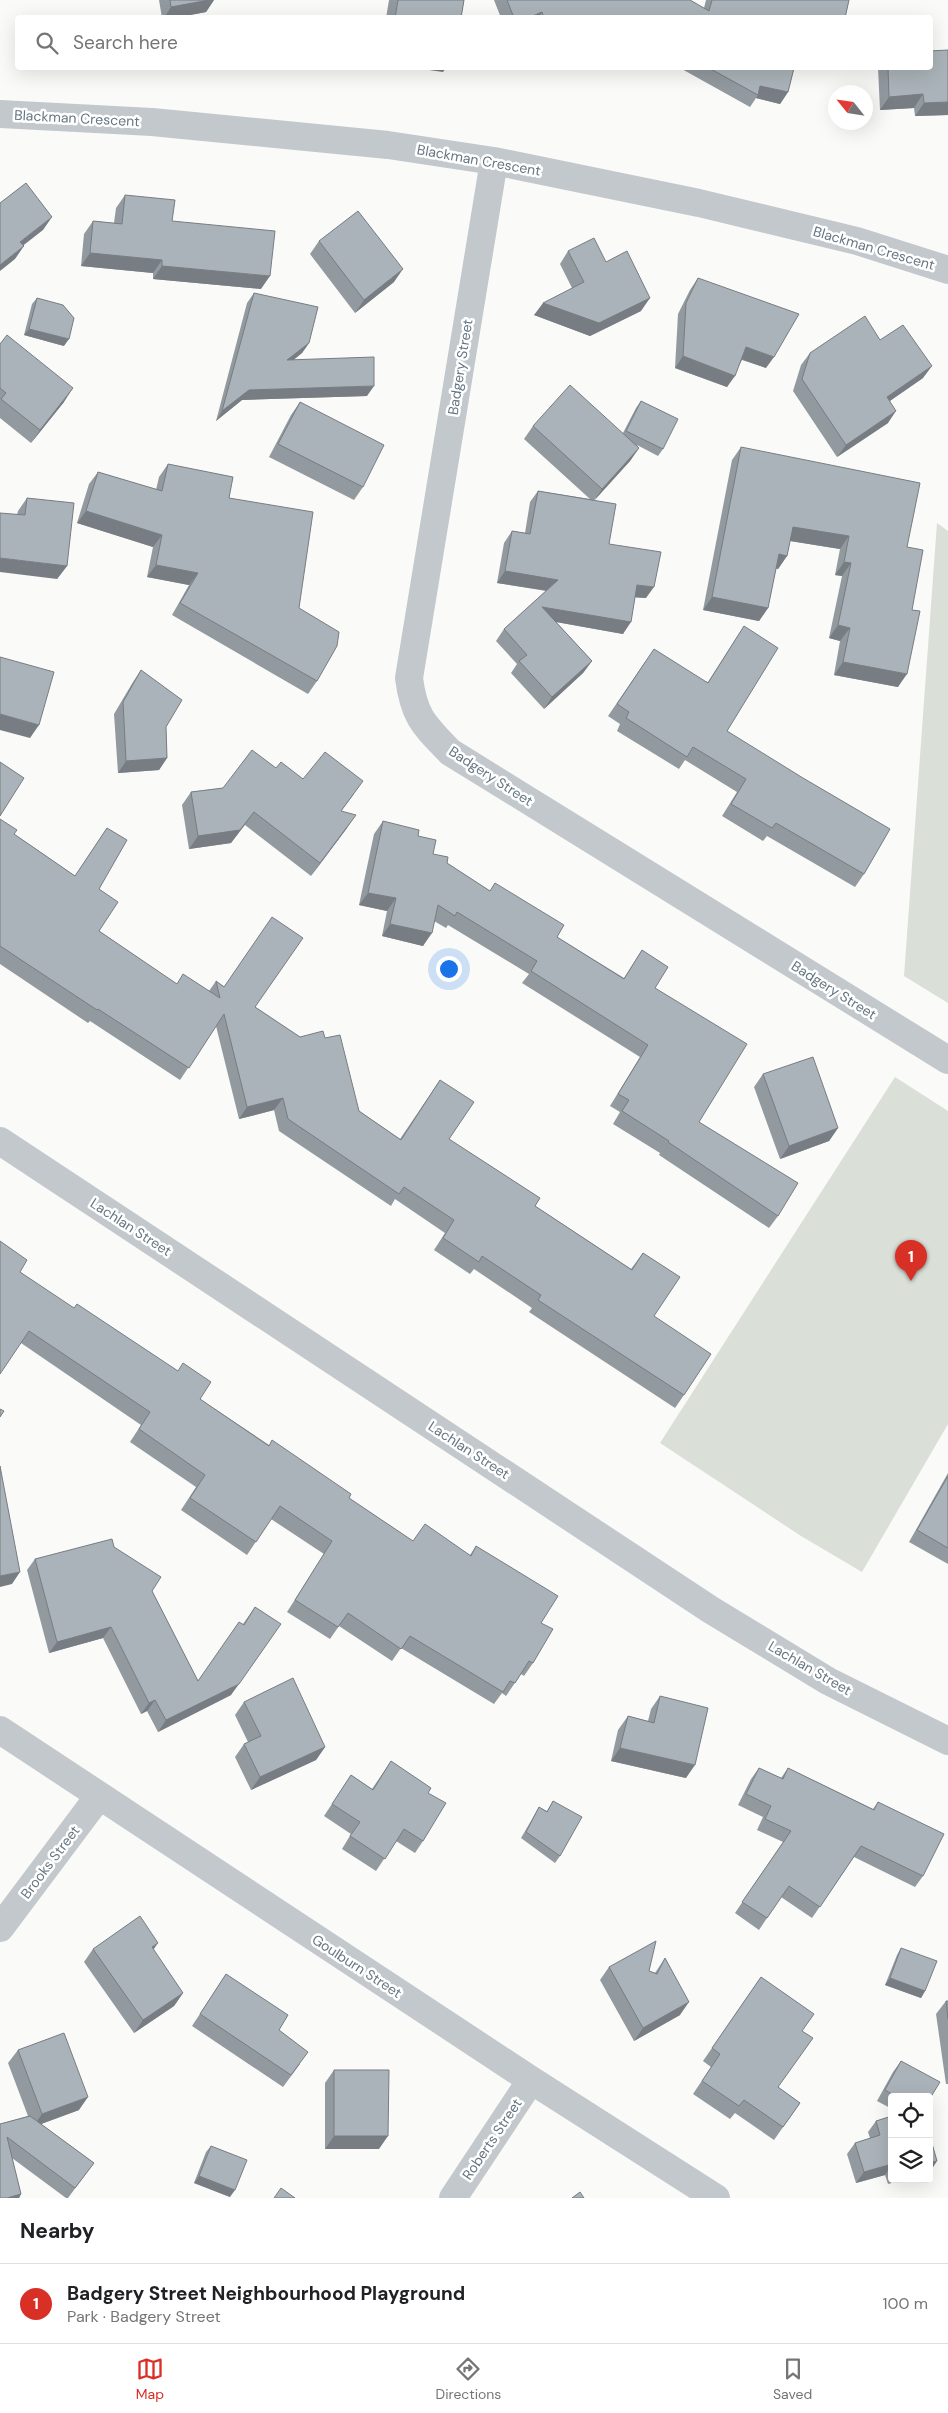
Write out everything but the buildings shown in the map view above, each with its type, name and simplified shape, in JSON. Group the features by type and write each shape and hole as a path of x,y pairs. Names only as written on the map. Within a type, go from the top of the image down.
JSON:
{"street":[{"name":"Blackman Crescent","path":"0,114 152,122 388,145 494,161 727,210 857,241 948,270"},
{"name":"Badgery Street","path":"494,161 409,678 412,701 422,724 450,752 948,1060"},
{"name":"Lachlan Street","path":"0,1141 711,1610 828,1681 948,1741"},
{"name":"Goulburn Street","path":"0,1730 531,2080 716,2198"},
{"name":"Brooks Street","path":"0,1928 99,1796"},
{"name":"Roberts Street","path":"453,2198 531,2080"}],"shaded area":[{"path":"937,523 948,531 948,1003 904,976"},
{"path":"895,1077 948,1111 948,1424 862,1572 801,1536 660,1443"}],"place":[{"name":"Badgery Street Neighbourhood Playground","path":"911,1281"}]}
